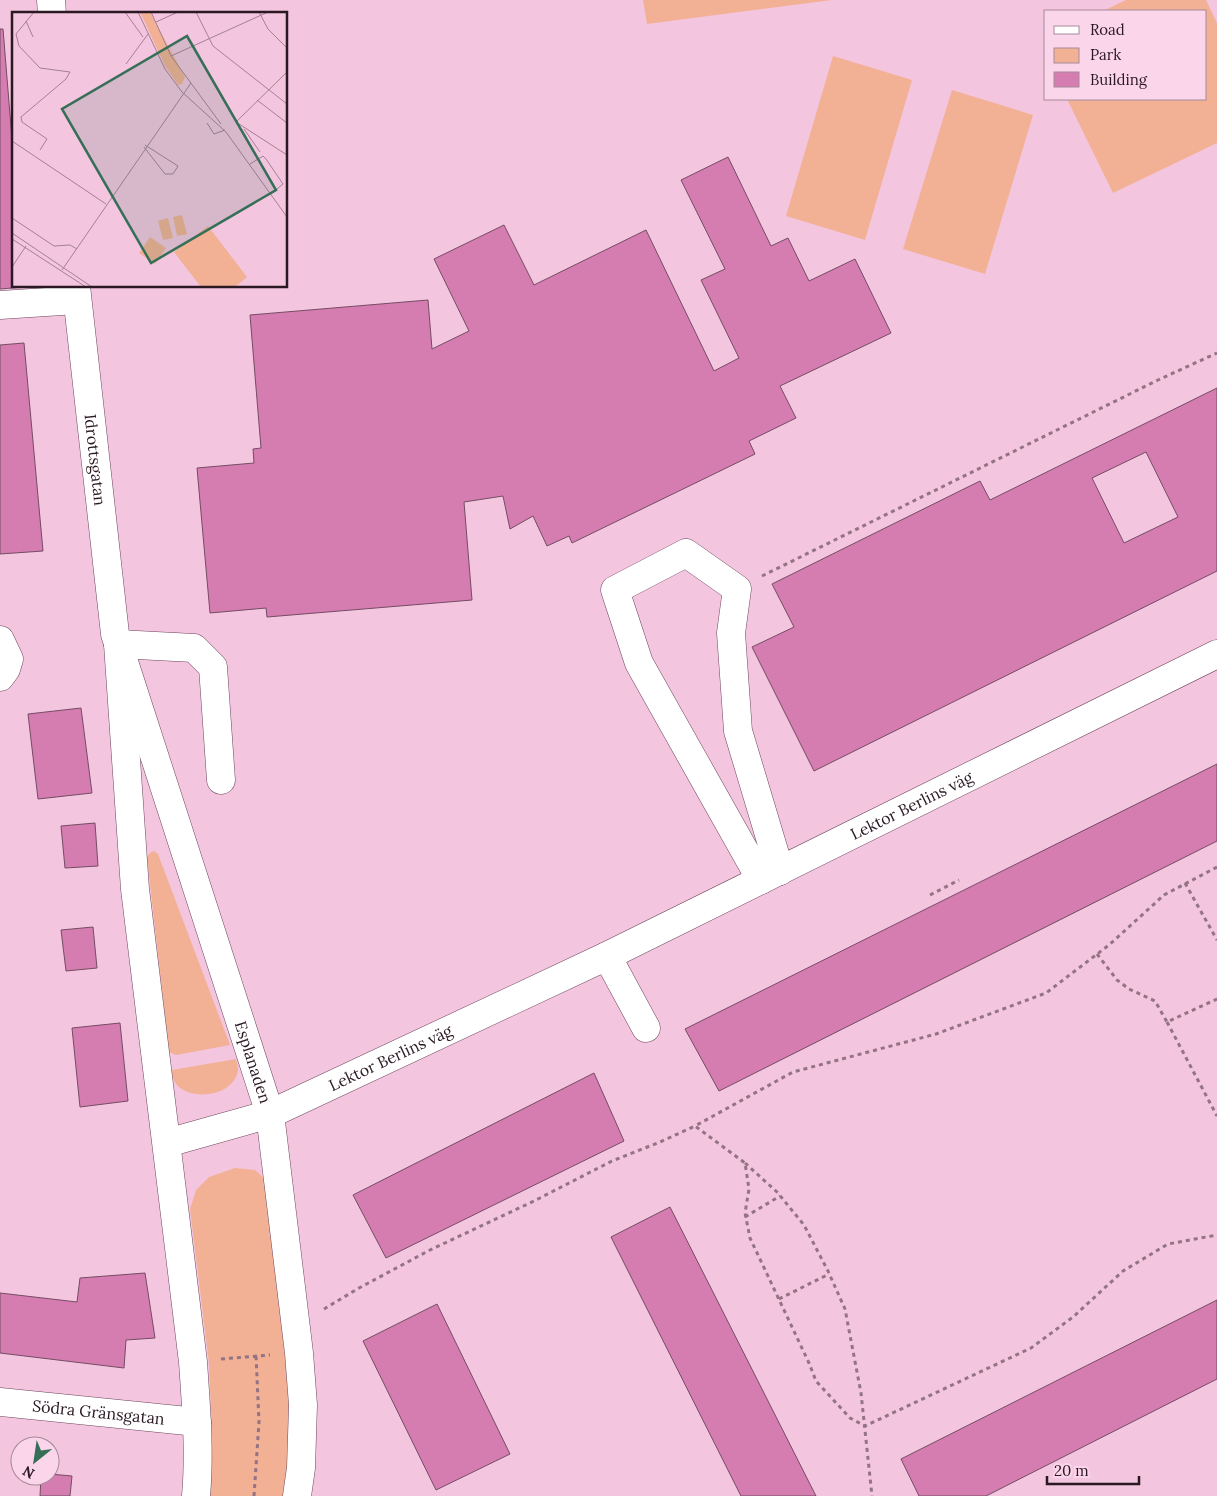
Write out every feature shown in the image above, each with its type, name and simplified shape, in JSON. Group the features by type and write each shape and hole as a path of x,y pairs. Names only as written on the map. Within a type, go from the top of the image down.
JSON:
{"street":[{"path":"0,305 76,293"},
{"name":"Idrottsgatan","path":"76,293 117,639"},
{"path":"686,552 737,589 731,633 738,730 770,875 639,662 615,590 686,552"},
{"path":"196,1496 198,1476 197,1422 193,1362 136,889 117,639 194,648 212,667 220,780"},
{"name":"Esplanaden","path":"117,639 270,1114 298,1340 303,1405 298,1496"},
{"name":"Lektor Berlins väg","path":"167,1143 270,1114 607,956 1217,654"},
{"path":"607,956 646,1028"},
{"name":"Södra Gränsgatan","path":"0,1402 197,1422"}],"path":[{"path":"737,589 1140,389 1217,353"},
{"path":"193,1362 256,1355 298,1340 359,1288 430,1250 534,1201 612,1161 695,1126 793,1072 936,1034 1046,994 1097,954 1164,895 1217,866"},
{"path":"930,895 959,880"},
{"path":"1185,883 1217,940"},
{"path":"1097,954 1117,980 1129,989 1155,1001 1217,1116"},
{"path":"1167,1022 1217,999"},
{"path":"695,1126 744,1163 780,1196 804,1225 829,1274 845,1309 858,1377 872,1496"},
{"path":"744,1163 749,1189 745,1217 750,1238 810,1363 816,1381 850,1418 865,1426"},
{"path":"745,1217 780,1196"},
{"path":"865,1426 1031,1348 1073,1317 1123,1272 1168,1244 1217,1235"},
{"path":"779,1299 829,1274"},
{"path":"254,1496 259,1422 256,1355"}],"green space":[{"path":"643,0 832,0 647,24"},
{"path":"1126,0 1206,0 1217,23 1217,143 1113,193 1067,100 1207,100 1207,10 1105,10"},
{"path":"833,56 912,80 865,240 786,216"},
{"path":"952,90 1033,115 985,274 903,249"},
{"path":"154,851 158,854 230,1045 176,1055 169,1052 147,857"},
{"path":"236,1059 238,1070 234,1081 226,1088 215,1093 191,1093 181,1088 174,1081 172,1070"},
{"path":"235,1168 255,1170 266,1180 289,1372 289,1452 285,1496 207,1496 212,1436 209,1363 190,1209 196,1190 209,1177"}],"building":[{"path":"0,29 3,29 12,139 12,288 0,289"},
{"path":"728,157 771,246 788,238 809,281 855,259 891,333 780,386 796,418 749,441 755,454 572,543 569,536 547,546 533,516 510,529 503,496 464,502 472,600 267,617 266,608 210,613 197,468 254,463 253,449 261,448 250,315 428,300 432,349 469,331 434,259 504,225 534,285 646,230 714,371 739,358 701,280 725,269 681,180"},
{"path":"24,343 43,551 0,554 0,345"},
{"path":"1217,388 1217,571 814,771 752,647 794,627 772,584 980,481 990,500","holes":["1146,452 1178,517 1124,543 1092,478"]},
{"path":"81,708 92,793 38,799 28,714"},
{"path":"1217,764 1217,841 719,1091 685,1029"},
{"path":"95,823 98,866 65,868 61,826"},
{"path":"93,927 97,968 66,971 61,930"},
{"path":"120,1023 128,1101 80,1107 72,1028"},
{"path":"594,1073 624,1141 386,1258 353,1195"},
{"path":"670,1207 816,1496 741,1496 611,1237"},
{"path":"145,1273 155,1338 126,1340 124,1368 0,1353 0,1293 77,1302 80,1278"},
{"path":"1217,1300 1217,1379 986,1496 919,1496 901,1459"},
{"path":"437,1304 510,1454 436,1490 363,1341"},
{"path":"60,1475 72,1476 70,1496 40,1496 40,1486 60,1486"}]}
